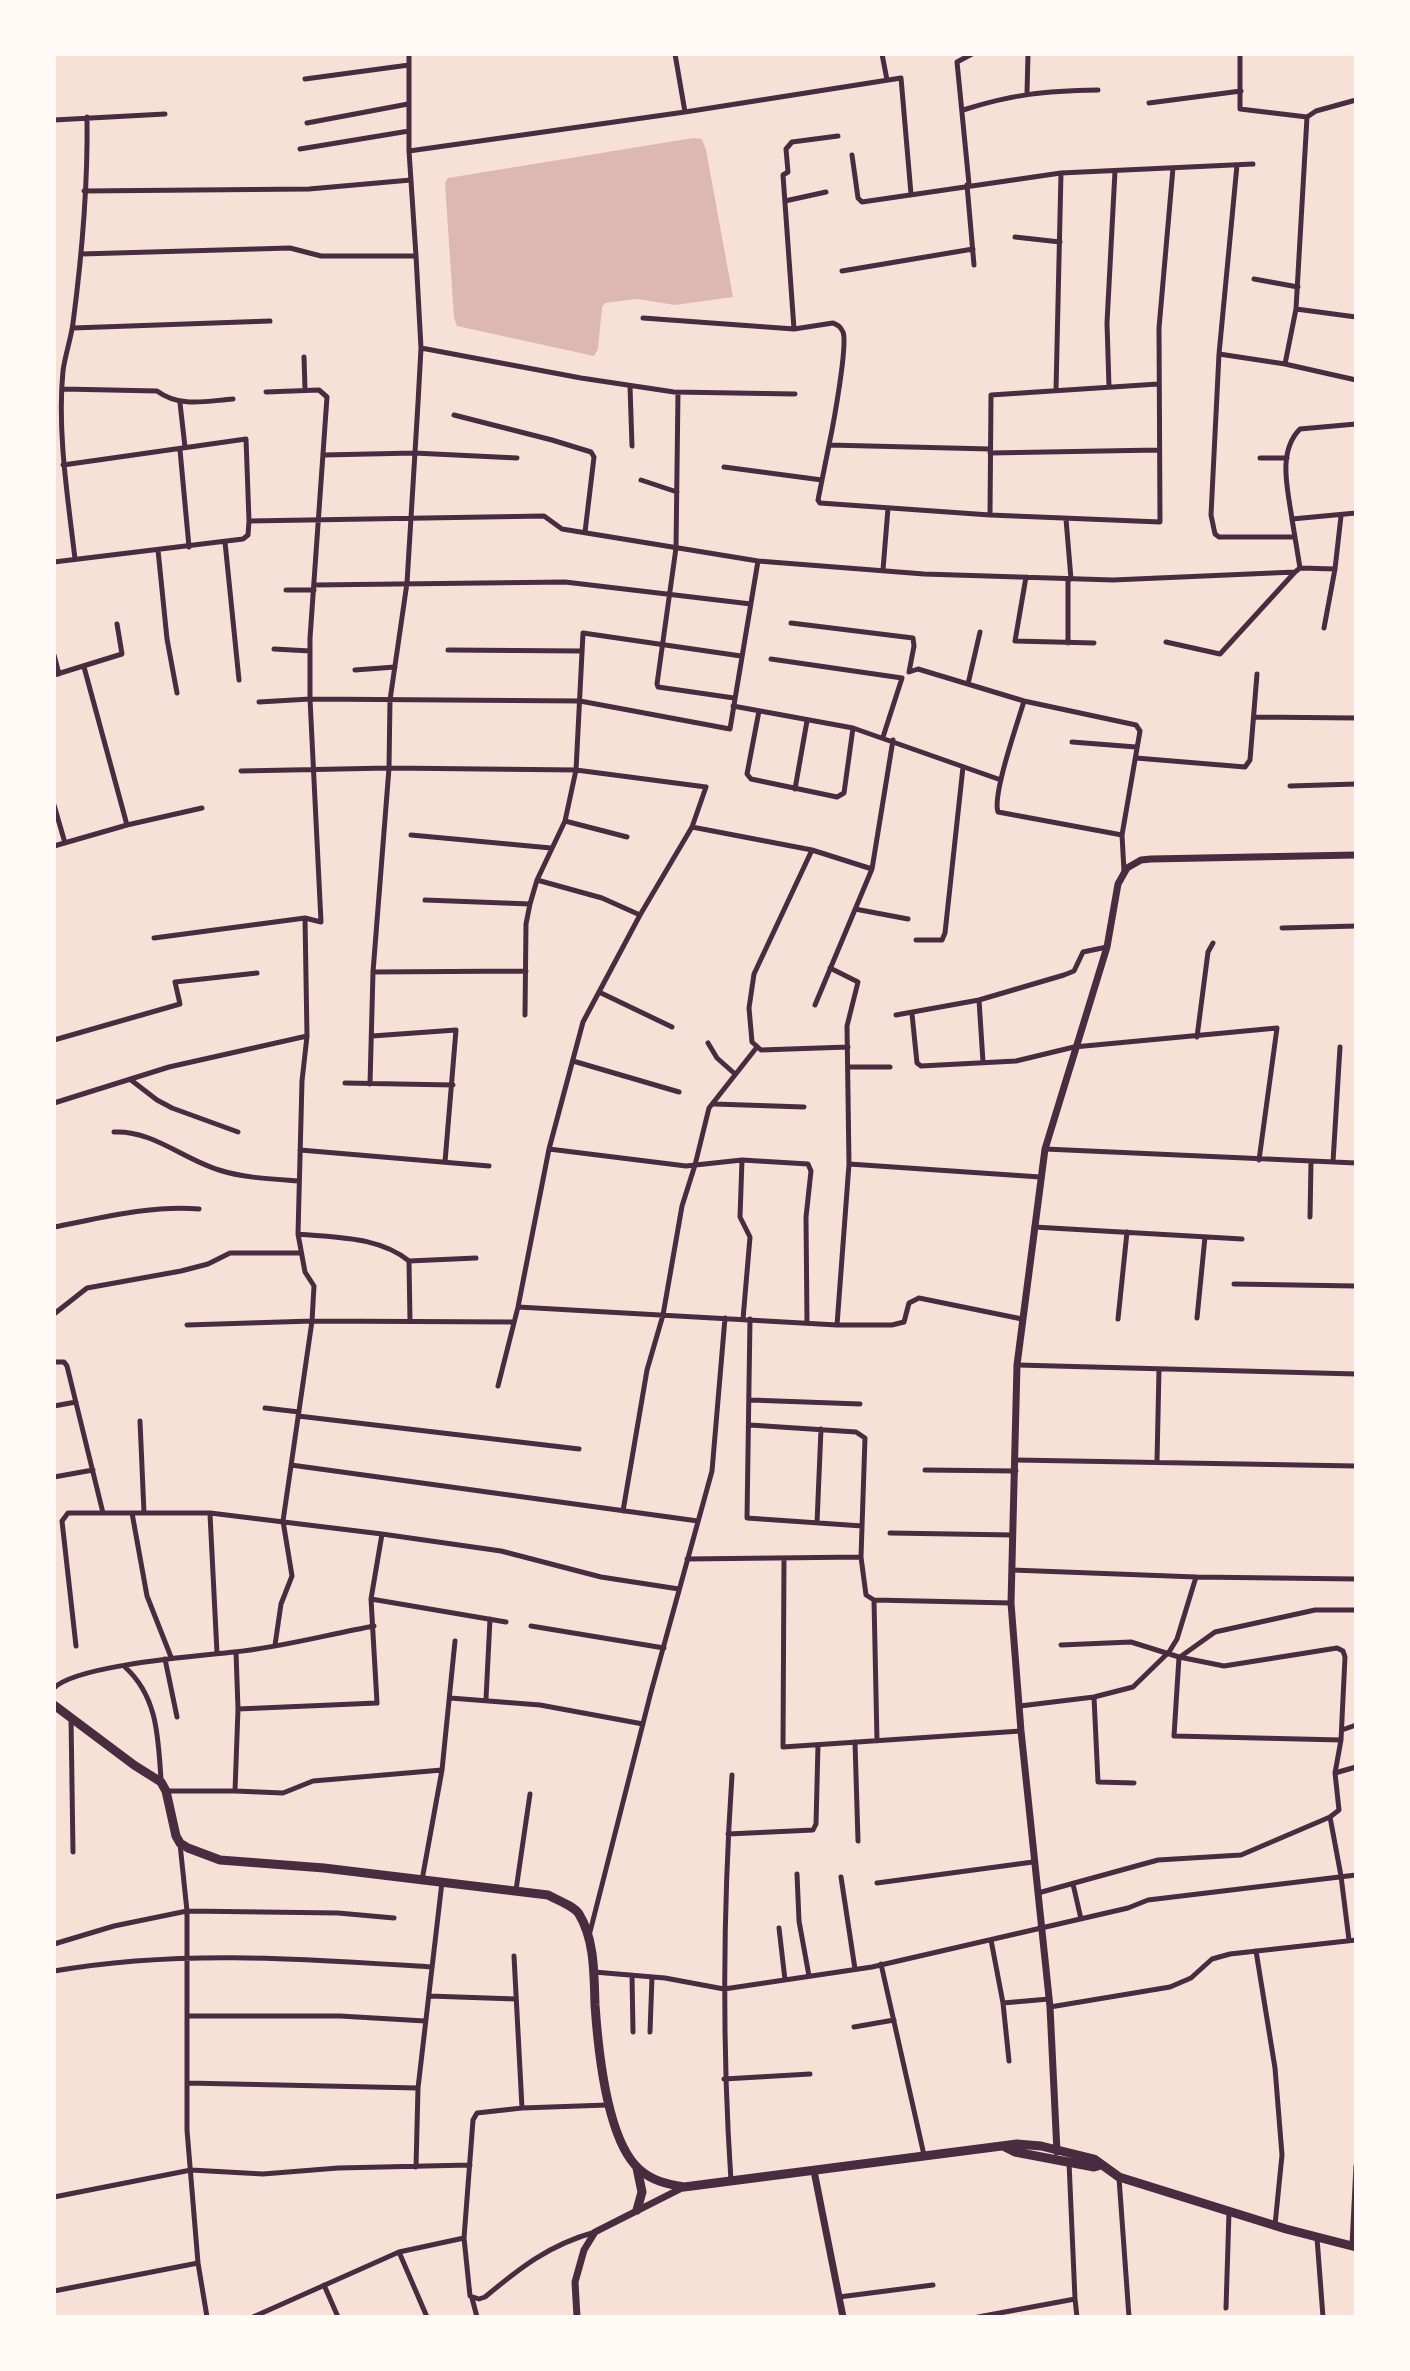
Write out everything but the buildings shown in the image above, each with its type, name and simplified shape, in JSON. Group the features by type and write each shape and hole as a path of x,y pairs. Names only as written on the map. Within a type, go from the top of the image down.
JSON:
{"main road":[{"path":"54,1705 164,1786 180,1843 220,1860 324,1868 548,1895 578,1912 589,1937 597,2042 608,2105 626,2152 637,2168 650,2178 684,2187 1017,2144 1094,2159 1119,2177 1275,2226 1354,2246"},
{"path":"1058,2154 1069,2161 1094,2167 1101,2165"},
{"path":"637,2168 642,2192 642,2201 637,2210"}],"street":[{"path":"370,1084 373,972 389,768 390,700 407,583 421,348 409,151 409,54"},
{"path":"675,54 685,112"},
{"path":"882,54 887,80"},
{"path":"972,54 959,59 957,68 974,265"},
{"path":"1027,93 1028,54"},
{"path":"1240,54 1240,109 1307,117 1316,111 1356,100"},
{"path":"305,79 409,65"},
{"path":"409,151 901,78 911,194"},
{"path":"963,110 1027,93 1098,90"},
{"path":"1149,103 1241,91"},
{"path":"307,123 409,104"},
{"path":"54,120 165,114"},
{"path":"75,559 63,465 63,371 73,328 81,254 84,191 88,177 87,117"},
{"path":"1285,364 1298,287 1307,117"},
{"path":"300,149 409,131"},
{"path":"794,329 783,175 788,172 786,149 788,144 838,136"},
{"path":"852,155 858,198 865,201 1061,173 1253,164"},
{"path":"1237,165 1219,354 1211,515 1215,534 1224,538 1293,537"},
{"path":"643,318 794,329 833,323 839,326 844,336 837,400 818,500 820,503 990,515 1160,522 1159,328 1173,168"},
{"path":"1109,387 1107,323 1115,171"},
{"path":"1056,390 1061,173"},
{"path":"84,191 309,189 411,180"},
{"path":"785,201 826,192"},
{"path":"1015,237 1060,242"},
{"path":"81,254 290,248 321,256 416,256"},
{"path":"842,271 973,249"},
{"path":"1254,279 1298,287"},
{"path":"1296,309 1356,317"},
{"path":"73,328 270,321"},
{"path":"421,348 678,392 795,394"},
{"path":"1219,354 1285,364 1356,380"},
{"path":"304,357 305,389"},
{"path":"54,371 63,371"},
{"path":"990,515 991,395 1158,384"},
{"path":"630,386 632,446"},
{"path":"63,389 157,391 169,400 180,403 233,399"},
{"path":"154,938 305,918 321,922 310,651 327,397 319,390 266,392"},
{"path":"678,392 676,548 657,684 658,687 734,698"},
{"path":"180,403 189,547"},
{"path":"454,415 591,452 594,457 585,533"},
{"path":"1166,642 1220,654 1297,570 1287,458 1293,436 1300,429 1356,424"},
{"path":"63,465 246,439 249,526"},
{"path":"829,445 1102,453 1158,450"},
{"path":"324,455 414,453 517,458"},
{"path":"1260,458 1287,458"},
{"path":"724,467 822,480"},
{"path":"641,480 677,492"},
{"path":"883,570 888,508"},
{"path":"1292,519 1356,513"},
{"path":"54,562 225,542 247,537 249,521 544,516 562,529 676,548 758,561 883,570 1113,580 1335,569"},
{"path":"1324,628 1341,516"},
{"path":"1066,519 1070,579 1068,643"},
{"path":"225,542 239,680"},
{"path":"158,550 167,639 177,693"},
{"path":"259,702 310,699 580,701 730,729 758,561"},
{"path":"1026,577 1015,641 1094,643"},
{"path":"286,590 407,583 565,582 751,604"},
{"path":"791,623 913,638 909,672 918,669 1024,701 1136,725 1140,731 1122,835 1124,871"},
{"path":"54,655 56,675 122,654 117,624"},
{"path":"968,684 980,632"},
{"path":"525,1015 526,924 530,904 537,880 565,821 576,770 583,633 741,656"},
{"path":"274,649 310,651"},
{"path":"448,650 580,651"},
{"path":"771,659 902,678 883,737"},
{"path":"84,667 127,825"},
{"path":"355,670 395,667"},
{"path":"1136,758 1245,767 1250,760 1257,674"},
{"path":"1024,701 995,808 998,812 1122,835"},
{"path":"733,706 853,728 1001,780"},
{"path":"759,711 747,774 755,781 795,789 842,796 853,728"},
{"path":"1255,717 1356,718"},
{"path":"795,789 807,721"},
{"path":"815,1005 872,869 893,740"},
{"path":"1072,742 1136,747"},
{"path":"916,940 942,940 945,933 963,767"},
{"path":"241,771 389,768 576,770 706,787 692,827 640,915 583,1022 549,1149 518,1307 498,1386"},
{"path":"1290,786 1356,784"},
{"path":"54,805 65,843"},
{"path":"54,846 202,808"},
{"path":"565,821 627,837"},
{"path":"692,827 812,850 872,869"},
{"path":"411,835 551,848"},
{"path":"812,850 754,974 749,1008 752,1042 761,1050 848,1047"},
{"path":"1058,2154 1049,2003 1033,1862 1011,1603 1017,1365 1045,1149 1107,947 1118,884 1124,871 1134,863 1151,859 1356,855"},
{"path":"537,880 602,898 640,915"},
{"path":"425,900 530,904"},
{"path":"855,909 908,919"},
{"path":"275,1645 281,1604 292,1576 283,1521 312,1321 314,1286 305,1272 298,1234 302,1081 307,1036 305,918"},
{"path":"1282,928 1356,926"},
{"path":"1197,1037 1208,952 1213,943"},
{"path":"896,1015 979,1000 1074,971 1083,952 1107,947"},
{"path":"830,968 858,982 847,1026 849,1164 837,1325"},
{"path":"373,972 526,971"},
{"path":"54,1040 180,1004 175,982 257,973"},
{"path":"599,992 672,1027"},
{"path":"979,1000 983,1062"},
{"path":"912,1014 918,1066 1016,1061 1074,1047 1277,1028 1259,1160"},
{"path":"372,1036 456,1030 445,1162"},
{"path":"54,1103 169,1067 307,1036"},
{"path":"708,1043 717,1058 735,1074"},
{"path":"623,1511 647,1370 663,1315 682,1206 709,1108 757,1047"},
{"path":"1333,1162 1340,1047"},
{"path":"573,1061 679,1092"},
{"path":"849,1067 890,1067"},
{"path":"130,1079 172,1108 238,1132"},
{"path":"345,1083 453,1085"},
{"path":"713,1104 804,1107"},
{"path":"114,1132 129,1131 235,1175 299,1181"},
{"path":"549,1149 695,1165 742,1160 808,1164 807,1323"},
{"path":"1045,1149 1356,1163"},
{"path":"300,1150 489,1166"},
{"path":"742,1160 740,1217 750,1237 747,1518 862,1526"},
{"path":"1310,1217 1311,1161"},
{"path":"849,1164 1040,1177"},
{"path":"54,1227 183,1207 199,1209"},
{"path":"1033,1227 1242,1239"},
{"path":"1118,1319 1127,1232"},
{"path":"298,1234 379,1243 395,1249 409,1261 476,1258"},
{"path":"1197,1318 1205,1237"},
{"path":"54,1314 87,1288 181,1271 208,1264 230,1253 301,1253"},
{"path":"409,1261 410,1321"},
{"path":"1234,1284 1356,1286"},
{"path":"518,1307 837,1325 892,1325 904,1322 909,1303 919,1298 1022,1319"},
{"path":"589,1937 712,1471 725,1318"},
{"path":"187,1325 312,1321 514,1322"},
{"path":"54,1362 64,1362 67,1366 103,1513"},
{"path":"1017,1365 1356,1374"},
{"path":"1157,1461 1159,1370"},
{"path":"750,1400 860,1404"},
{"path":"54,1406 76,1402"},
{"path":"265,1408 579,1449"},
{"path":"140,1421 144,1513"},
{"path":"750,1425 856,1432 865,1438 861,1557 866,1595 874,1600 1011,1603"},
{"path":"817,1523 821,1429"},
{"path":"1016,1460 1356,1466"},
{"path":"291,1465 698,1521"},
{"path":"54,1477 93,1470"},
{"path":"925,1470 1016,1471"},
{"path":"76,1646 62,1521 68,1513 210,1513 283,1521 501,1551 601,1577 679,1589"},
{"path":"132,1513 147,1596 168,1658 177,1717"},
{"path":"210,1513 217,1653"},
{"path":"890,1533 1013,1535"},
{"path":"238,1709 377,1703 371,1599 382,1534"},
{"path":"687,1559 861,1557"},
{"path":"784,1558 783,1747 1021,1731"},
{"path":"1012,1570 1356,1579"},
{"path":"1020,1706 1094,1697 1133,1687 1169,1652 1177,1639 1196,1577"},
{"path":"371,1599 506,1622"},
{"path":"874,1600 877,1741"},
{"path":"1179,1657 1215,1632 1315,1610 1356,1610"},
{"path":"486,1699 490,1619"},
{"path":"54,1688 81,1675 168,1658 236,1652 374,1626"},
{"path":"531,1626 664,1648"},
{"path":"422,1880 442,1770 455,1641"},
{"path":"1037,1893 1158,1860 1241,1855 1330,1817 1339,1810 1335,1773 1342,1730 1343,1651 1337,1648 1224,1666 1179,1657 1131,1642 1061,1645"},
{"path":"235,1791 238,1709 236,1652"},
{"path":"1179,1657 1174,1736 1341,1740"},
{"path":"124,1667 143,1686 151,1705 164,1786 283,1793 313,1781 442,1770"},
{"path":"1094,1697 1098,1782 1134,1783"},
{"path":"450,1698 540,1705 643,1724"},
{"path":"71,1715 73,1852"},
{"path":"1342,1730 1356,1725"},
{"path":"855,1742 858,1841"},
{"path":"728,1834 813,1830 816,1824 818,1745"},
{"path":"1335,1773 1356,1767"},
{"path":"731,2181 724,2079 724,1989 732,1775"},
{"path":"515,1891 530,1794"},
{"path":"1003,2003 1049,2003 1170,1987 1191,1978 1212,1959 1352,1940 1330,1817"},
{"path":"180,1843 187,1911 187,2130 198,2263 207,2317"},
{"path":"877,1883 1033,1862"},
{"path":"797,1874 799,1921 809,1976"},
{"path":"594,1972 652,1977 724,1989 881,1964 1041,1929 1128,1908 1148,1900 1356,1875"},
{"path":"841,1877 855,1969"},
{"path":"416,2167 418,2088 442,1882"},
{"path":"1073,1884 1081,1919"},
{"path":"54,1944 114,1926 187,1911 323,1912 394,1918"},
{"path":"779,1928 785,1980"},
{"path":"991,1940 1003,2003 1009,2061"},
{"path":"1256,1951 1275,2068 1281,2140 1275,2226"},
{"path":"514,1956 522,2108"},
{"path":"54,1971 104,1963 188,1957 300,1958 432,1967"},
{"path":"881,1964 924,2156"},
{"path":"632,1975 633,2032"},
{"path":"650,2032 652,1977"},
{"path":"429,1996 516,1999"},
{"path":"187,2016 340,2016 425,2021"},
{"path":"854,2027 894,2020"},
{"path":"724,2079 810,2074"},
{"path":"187,2083 418,2088"},
{"path":"477,2317 468,2291 464,2238 473,2120 477,2113 608,2105"},
{"path":"1069,2161 1077,2317"},
{"path":"54,2197 191,2170 263,2174 338,2168 470,2165"},
{"path":"1354,2246 1356,2166"},
{"path":"814,2171 843,2317"},
{"path":"1119,2177 1129,2317"},
{"path":"472,2298 485,2297 527,2261 555,2246 595,2232 684,2187"},
{"path":"1226,2308 1229,2212"},
{"path":"577,2317 575,2282 584,2250 595,2232"},
{"path":"1317,2236 1323,2317"},
{"path":"253,2317 399,2252 464,2238"},
{"path":"399,2252 427,2317"},
{"path":"54,2291 198,2263"},
{"path":"324,2285 338,2317"},
{"path":"839,2297 933,2285"},
{"path":"978,2317 1075,2299"}],"shaded area":[{"path":"702,139 706,150 733,297 675,305 637,299 605,303 598,349 594,356 457,326 445,183 448,178"}]}
